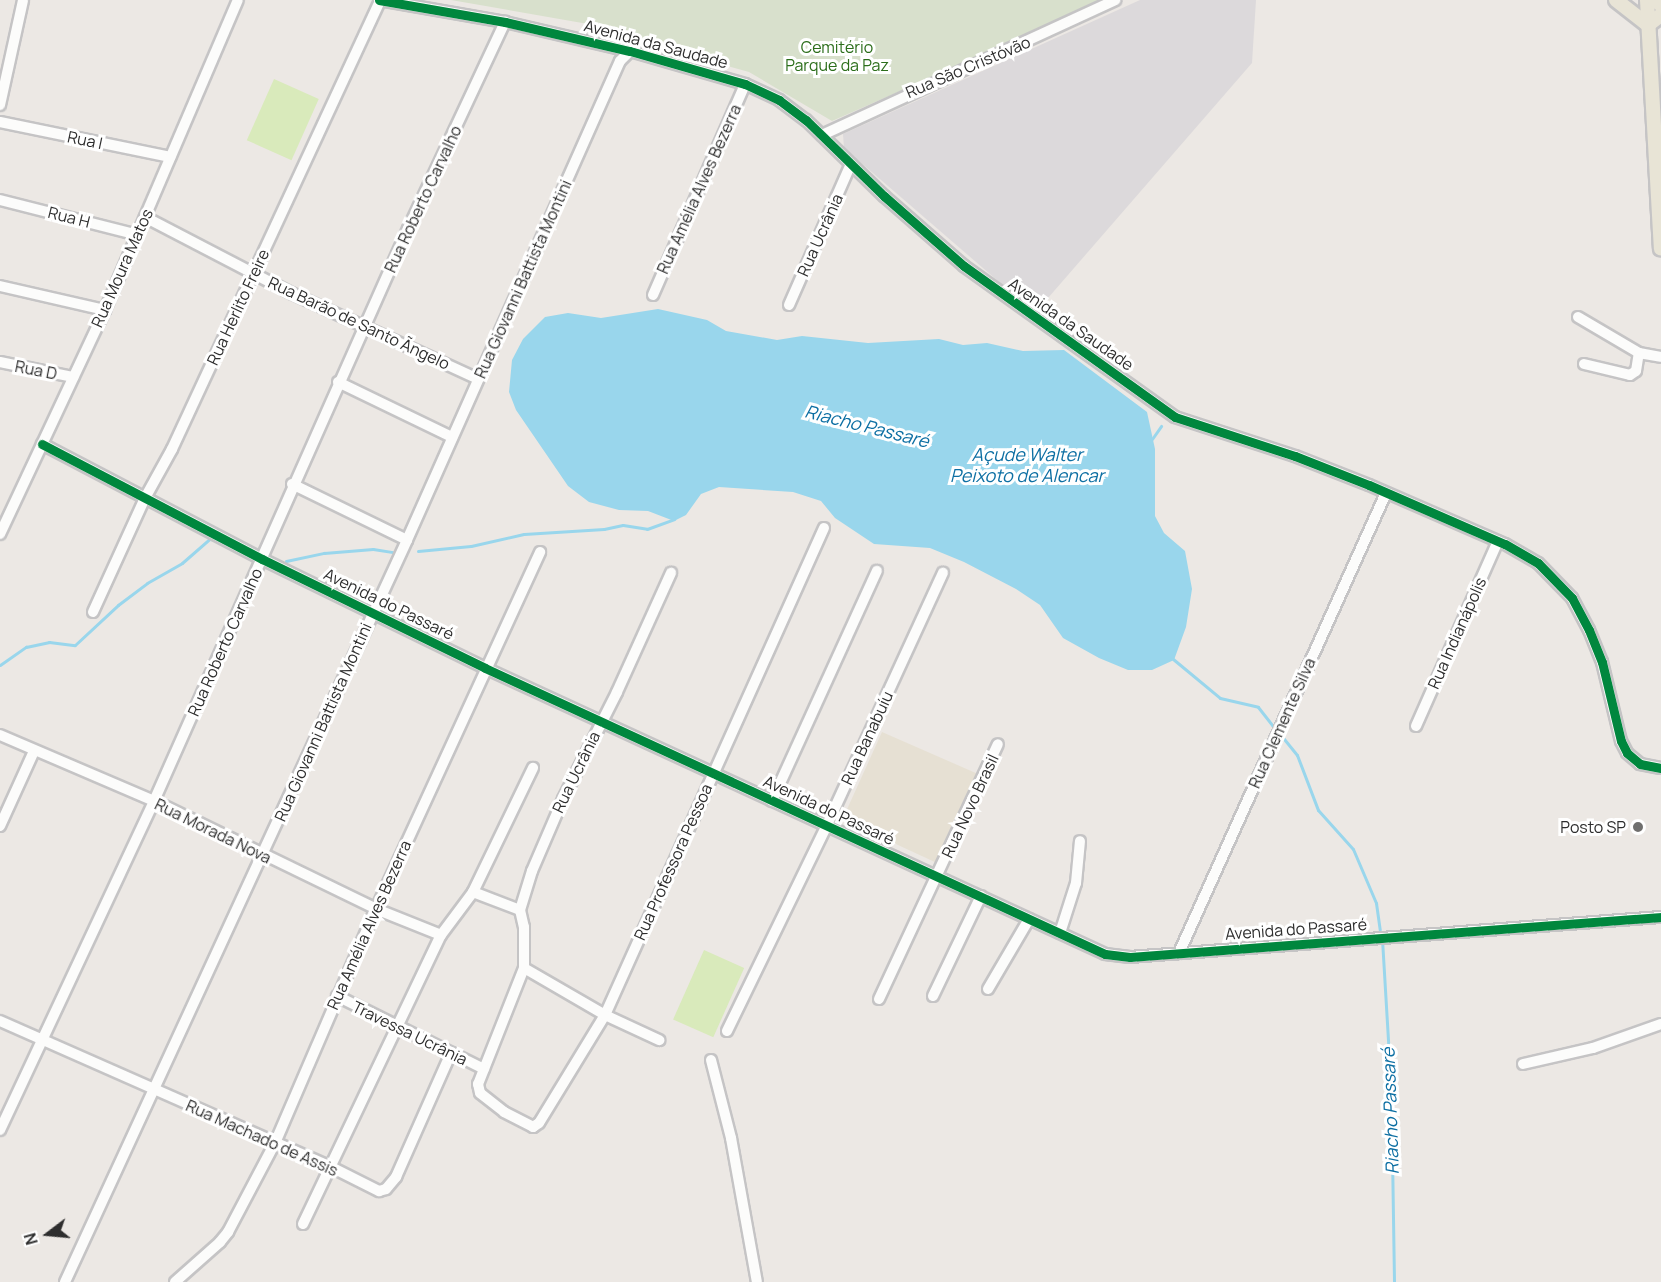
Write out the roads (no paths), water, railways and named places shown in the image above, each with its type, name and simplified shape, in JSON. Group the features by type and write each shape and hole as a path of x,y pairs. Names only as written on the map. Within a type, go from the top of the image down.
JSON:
{"main road":[{"path":"1616,0 1648,25"},
{"path":"1647,0 1661,249"},
{"path":"1655,0 1661,4"},
{"path":"1648,25 1661,15"}],"street":[{"path":"0,105 23,0"},
{"name":"Rua Moura Matos","path":"1,530 105,310 238,0"},
{"name":"Avenida da Saudade","path":"379,0 506,22 626,50 745,84 788,106 964,266 1175,417 1295,456 1498,541 1538,563 1572,598 1599,654 1623,746 1640,764 1661,768"},
{"name":"Rua Herlito Freire","path":"93,612 145,498 172,448 379,0"},
{"name":"Rua São Cristóvão","path":"822,135 878,106 1044,34 1114,0"},
{"name":"Rua Roberto Carvalho","path":"0,1130 154,801 338,382 366,327 408,229 506,22"},
{"name":"Rua Giovanni Battista Montini","path":"65,1282 407,540 626,50"},
{"name":"Rua Amélia Alves Bezerra","path":"653,295 745,84"},
{"name":"Rua I","path":"0,122 170,158"},
{"name":"Rua Ucrânia","path":"789,305 851,164"},
{"name":"Rua H","path":"0,200 138,235"},
{"name":"Rua Barão de Santo Ãngelo","path":"145,217 291,293 478,379"},
{"path":"0,286 105,310"},
{"path":"1578,317 1639,353 1661,357"},
{"path":"1584,364 1630,375 1636,371 1639,353"},
{"name":"Rua D","path":"0,362 73,377"},
{"path":"338,382 452,437"},
{"name":"Avenida do Passaré","path":"42,444 262,559 485,668 714,772 826,827 1111,955 1130,957 1661,917"},
{"path":"292,484 407,540"},
{"name":"Rua Clemente Silva","path":"1179,953 1386,493"},
{"name":"Rua Professora Pessoa","path":"484,1069 477,1084 480,1093 519,1122 530,1127 539,1123 605,1015 824,528"},
{"name":"Rua Indianápolis","path":"1416,726 1498,541"},
{"name":"Rua Amélia Alves Bezerra","path":"176,1282 228,1232 275,1143 376,909 540,552"},
{"path":"772,801 878,571"},
{"name":"Rua Ucrânia","path":"520,910 550,827 671,573"},
{"name":"Rua Banabuíu","path":"727,1031 826,827 943,573"},
{"name":"Rua Morada Nova","path":"0,735 154,801 376,909 441,935"},
{"name":"Rua Novo Brasil","path":"879,999 998,744"},
{"path":"0,826 34,751"},
{"path":"303,1224 441,935 473,892 533,768"},
{"path":"1060,933 1076,883 1080,841"},
{"path":"473,892 520,910 524,927 524,968 484,1069"},
{"path":"933,996 981,896"},
{"path":"988,989 1029,919"},
{"path":"524,968 605,1015 659,1040"},
{"name":"Travessa Ucrânia","path":"337,996 484,1069"},
{"name":"Rua Machado de Assis","path":"0,1022 331,1167 374,1190 386,1189 396,1177 451,1053"},
{"path":"1523,1064 1612,1042 1661,1024"},
{"path":"711,1060 733,1148 757,1282"}],"water":[{"name":"Açude Walter Peixoto de Alencar","path":"658,309 707,320 726,331 777,340 802,336 868,343 939,339 963,345 987,343 1023,351 1064,350 1147,412 1155,449 1155,516 1164,533 1185,551 1192,589 1186,627 1174,660 1152,670 1128,670 1099,658 1063,638 1040,605 1016,589 964,562 930,548 874,544 835,518 821,501 793,492 719,487 701,494 686,515 674,521 648,511 619,510 589,502 568,486 516,410 509,392 512,360 523,339 545,317 568,313 601,318"}],"waterway":[{"path":"1152,439 1161,426"},
{"name":"Riacho Passaré","path":"418,551 471,546 524,534 604,529 623,525 647,529 674,519"},
{"name":"Riacho Passaré","path":"0,665 26,647 49,642 75,645 118,605 147,583 182,563 210,539 216,540"},
{"name":"Riacho Passaré","path":"286,561 324,553 373,549 393,552"},
{"name":"Riacho Passaré","path":"1173,659 1220,698 1258,707 1275,729"},
{"name":"Riacho Passaré","path":"1280,734 1297,755 1318,810 1353,849 1376,903 1380,930"},
{"name":"Riacho Passaré","path":"1382,939 1391,1090 1394,1282"}],"place":[{"name":"Posto SP","path":"1638,827"}],"park label":[{"name":"Cemitério Parque da Paz","path":"837,56"}]}
